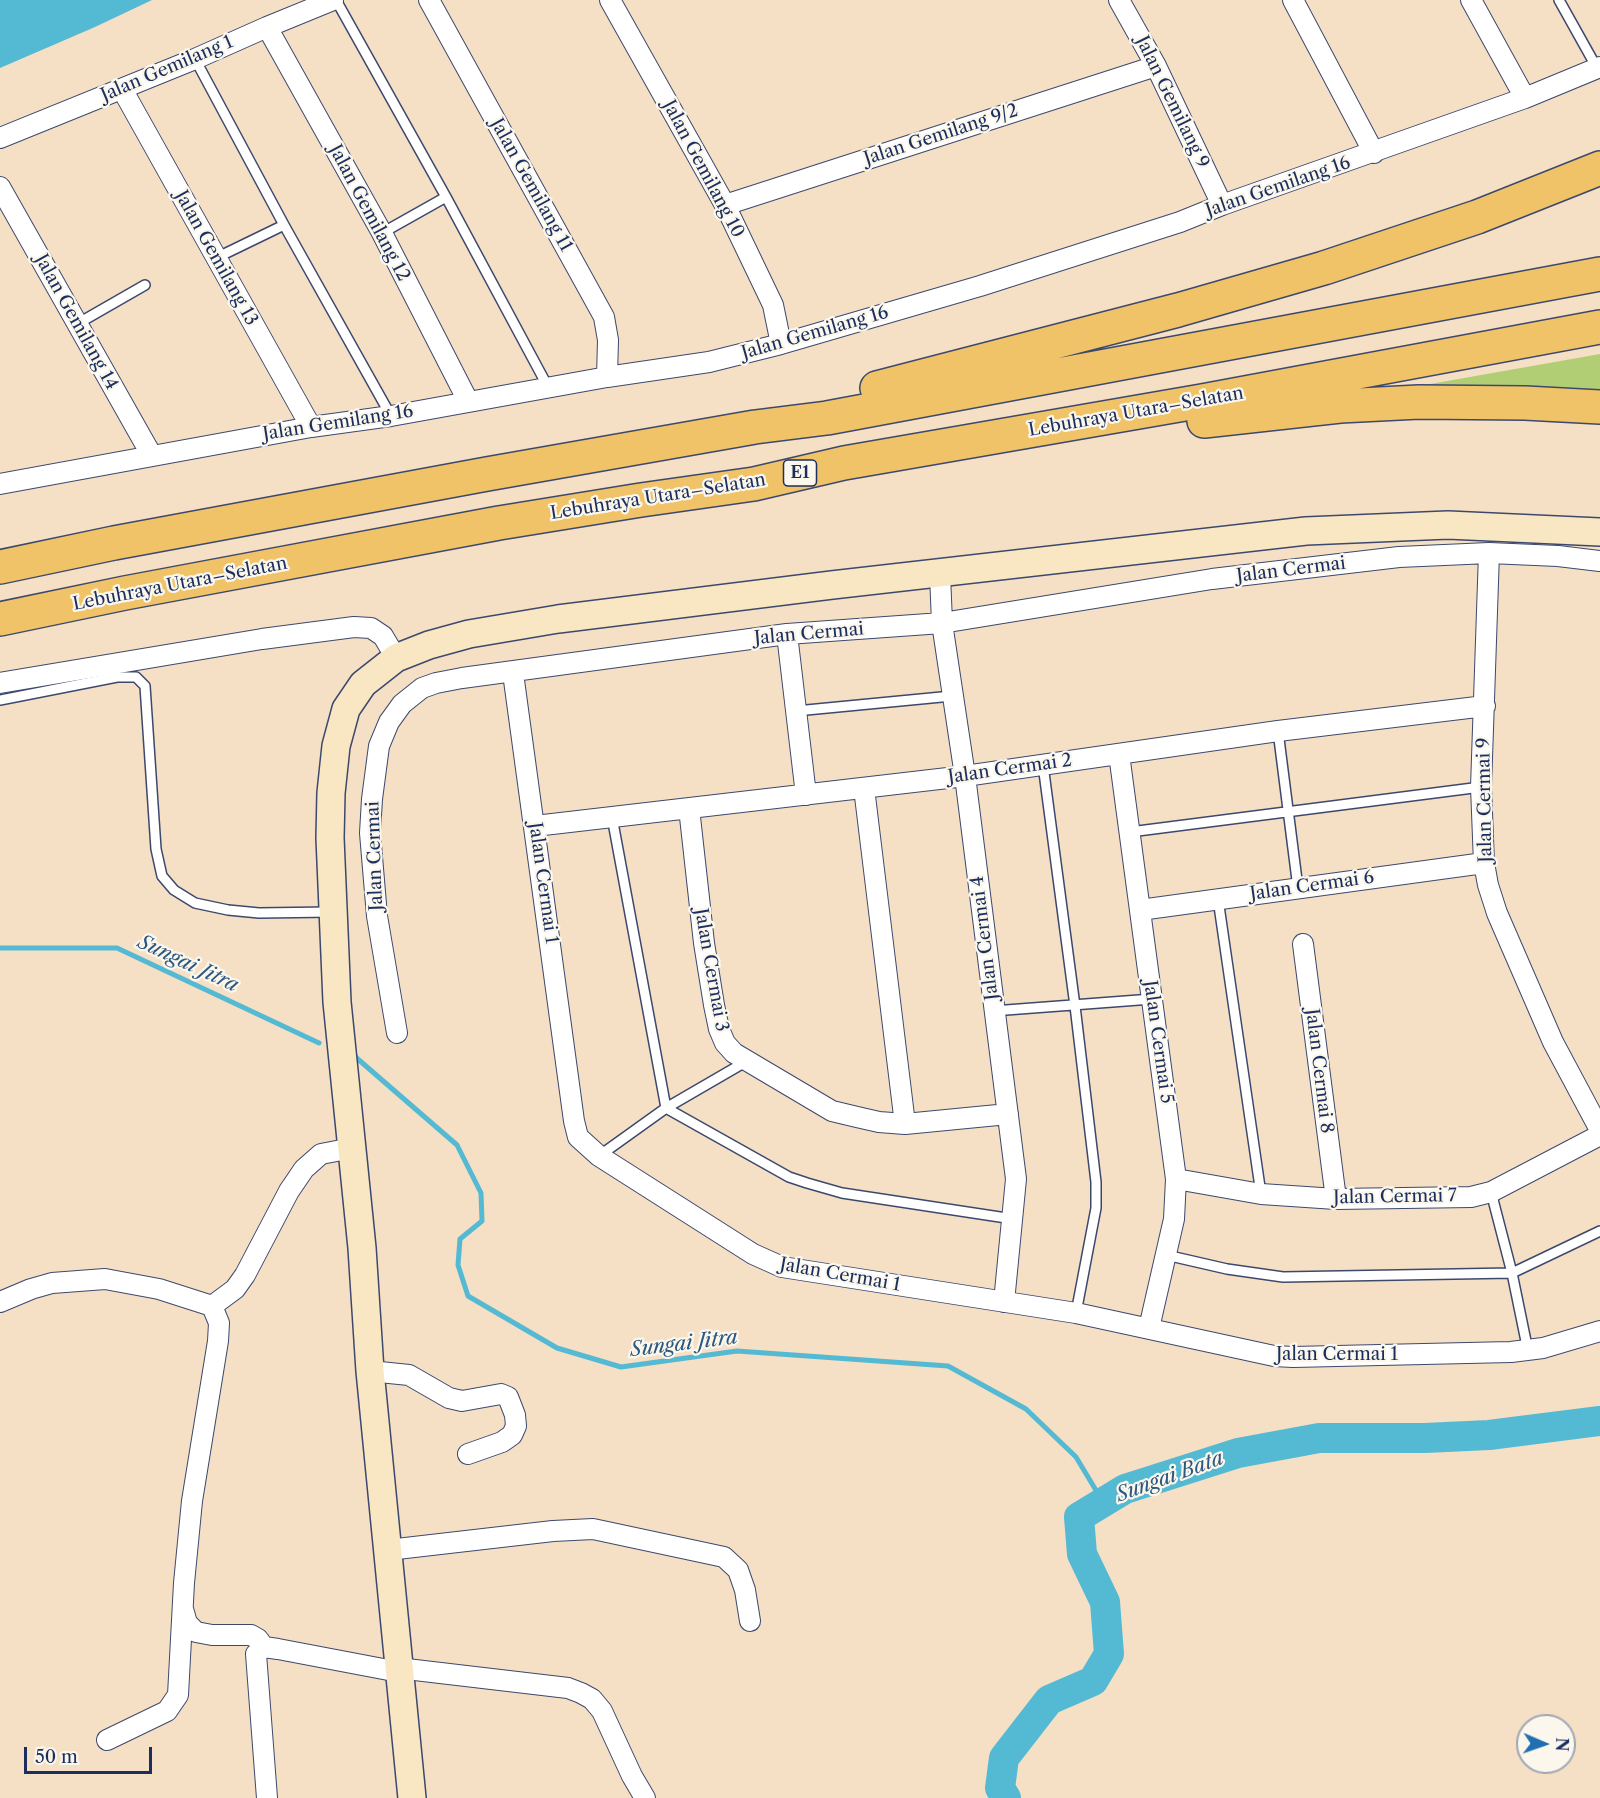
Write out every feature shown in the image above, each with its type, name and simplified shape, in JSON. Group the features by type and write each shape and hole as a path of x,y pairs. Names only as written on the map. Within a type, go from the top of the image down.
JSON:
{"highway":[{"path":"755,427 830,400 1178,310 1324,268 1477,217 1600,168"},
{"path":"0,567 114,543 755,427 827,418 1600,274"},
{"name":"Lebuhraya Utara–Selatan","path":"0,619 125,593 499,523 754,484 844,463 1202,401 1600,327"},
{"path":"754,484 847,478 1201,422 1340,406 1457,402 1600,407"}],"street":[{"name":"Jalan Gemilang 1","path":"0,138 335,0"},
{"name":"Jalan Gemilang 11","path":"429,0 604,317 608,340 607,377"},
{"name":"Jalan Gemilang 10","path":"610,0 725,205 773,305 781,344"},
{"name":"Jalan Gemilang 9","path":"1119,0 1156,66 1222,205"},
{"path":"1293,0 1374,153"},
{"path":"1471,0 1525,98"},
{"name":"Jalan Gemilang 12","path":"267,27 382,233 468,401"},
{"name":"Jalan Gemilang 9/2","path":"725,205 1156,66"},
{"name":"Jalan Gemilang 16","path":"0,484 311,427 391,416 548,387 709,362 781,344 980,286 1180,222 1525,98 1598,68"},
{"name":"Jalan Gemilang 13","path":"122,89 311,427"},
{"name":"Jalan Gemilang 14","path":"0,187 152,456"},
{"path":"412,1798 370,1371 362,1248 337,1002 333,912 330,838 336,746 346,709 363,684 396,658 429,645 469,634 558,619 832,585 1306,531 1448,525 1600,532"},
{"name":"Jalan Cermai","path":"397,1033 377,916 370,833 372,799 379,746 389,722 402,704 422,688 462,678 513,673 787,634 942,623 1212,579 1398,557 1489,553 1558,556 1600,561"},
{"name":"Jalan Cermai 9","path":"1489,553 1481,788 1484,862 1488,885 1506,934 1553,1042 1600,1132"},
{"name":"Jalan Cermai 4","path":"940,574 942,623 965,776 1016,1179 1004,1302"},
{"path":"0,682 262,639 354,627 371,628 383,636 396,658"},
{"path":"787,634 806,795"},
{"name":"Jalan Cermai 1","path":"513,673 578,1137 599,1156 753,1254 771,1263 800,1270 1076,1313 1258,1353 1293,1357 1528,1351 1600,1331"},
{"name":"Jalan Cermai 2","path":"535,826 965,776 1278,731 1485,706"},
{"name":"Jalan Cermai 5","path":"1119,754 1176,1179 1174,1219 1149,1328"},
{"path":"864,788 905,1124"},
{"name":"Jalan Cermai 3","path":"689,808 704,943 719,1029 725,1043 734,1053 831,1110 879,1122 905,1124 1008,1114"},
{"name":"Jalan Cermai 6","path":"1140,910 1484,862"},
{"name":"Jalan Cermai 8","path":"1303,944 1336,1199"},
{"name":"Jalan Cermai 7","path":"1176,1179 1262,1194 1336,1199 1471,1197 1491,1192 1600,1132"},
{"path":"212,1306 235,1289 245,1275 289,1191 304,1169 321,1154 352,1148"},
{"path":"0,1302 30,1288 52,1283 105,1279 159,1289 212,1306 219,1323 192,1501 178,1695 167,1711 107,1740"},
{"path":"370,1371 410,1375 449,1398 462,1401 501,1394 508,1396 515,1415 516,1426 512,1435 502,1443 468,1454"},
{"path":"388,1550 593,1528 724,1557 738,1570 745,1590 750,1621"},
{"path":"183,1609 187,1623 196,1632 212,1635 251,1635 258,1638 264,1647 399,1670 568,1688 581,1693 592,1699 602,1711 632,1776 645,1798"},
{"path":"264,1647 256,1654 256,1666 267,1798"}],"lane":[{"path":"335,0 446,197 548,387"},
{"path":"1559,0 1598,68"},
{"path":"195,59 284,225 391,416"},
{"path":"382,233 446,197"},
{"path":"216,258 284,225"},
{"path":"77,324 145,285"},
{"path":"0,700 117,677 136,676 145,686 156,849 162,876 174,890 195,903 228,910 259,913 333,912"},
{"path":"796,711 952,696"},
{"path":"1278,731 1298,888"},
{"path":"1043,765 1096,1182 1096,1208 1076,1313"},
{"path":"1130,832 1481,788"},
{"path":"612,817 666,1108"},
{"path":"1218,899 1262,1194"},
{"path":"993,1011 1152,999"},
{"path":"599,1156 666,1108 747,1061"},
{"path":"666,1108 789,1177 807,1183 842,1193 1013,1219"},
{"path":"1491,1192 1512,1273 1528,1351"},
{"path":"1166,1255 1227,1269 1302,1278 1512,1273 1600,1231"}],"green space":[{"path":"1600,354 1600,402 1334,401"}],"water":[{"path":"0,0 152,0 0,68"}],"waterway":[{"name":"Sungai Jitra","path":"0,948 117,948 319,1043"},
{"name":"Sungai Jitra","path":"352,1054 457,1145 481,1193 482,1221 460,1239 458,1265 468,1296 557,1348 621,1367 737,1351 948,1366 1026,1409 1076,1457 1103,1502"},
{"name":"Sungai Bata","path":"1006,1798 1000,1788 1004,1758 1049,1700 1093,1681 1109,1654 1105,1602 1082,1554 1079,1517 1125,1489 1238,1453 1319,1438 1425,1438 1489,1435 1600,1421"}]}
